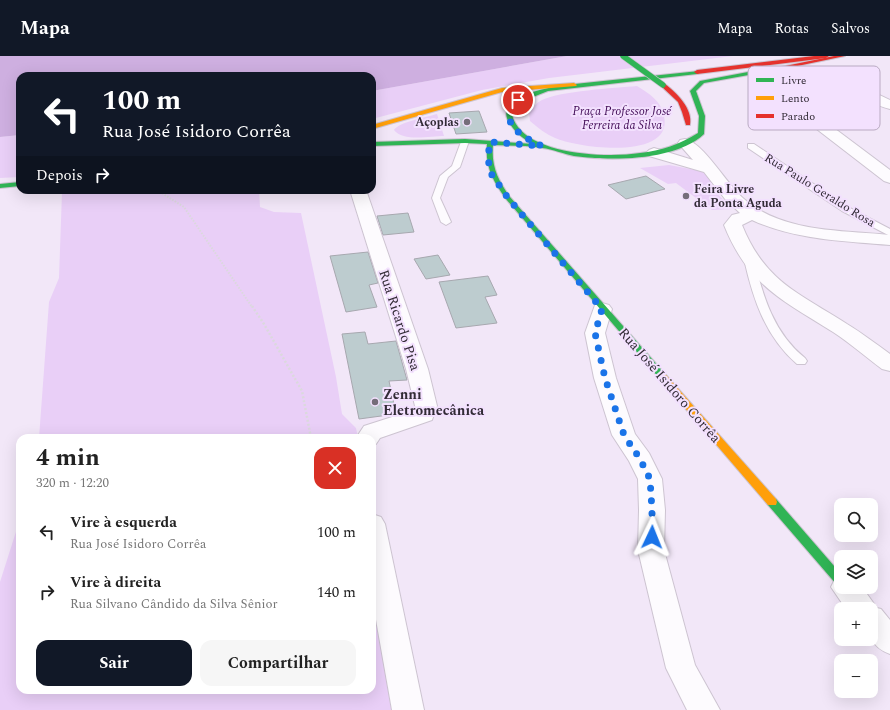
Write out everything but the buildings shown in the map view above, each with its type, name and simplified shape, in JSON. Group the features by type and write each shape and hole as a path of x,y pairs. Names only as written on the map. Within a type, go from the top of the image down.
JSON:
{"main road":[{"path":"623,56 676,94 683,103 687,114 688,128 685,143"},
{"path":"376,126 502,90 579,84 826,56"},
{"path":"799,66 823,62 842,56"},
{"path":"376,144 465,140 542,146 592,157 630,156 654,153 672,149 701,134 703,126 700,109 694,97 693,90 695,86 702,82 748,74"},
{"path":"542,146 518,132 510,122 508,113 511,106 523,97 533,93 579,84"},
{"path":"376,129 384,124"},
{"path":"376,138 378,140 388,143"},
{"name":"Rua José Isidoro Corrêa","path":"490,142 488,157 490,172 508,198 602,309 834,574"},
{"path":"0,186 16,184"}],"street":[{"path":"880,100 890,105"},
{"path":"827,130 890,178"},
{"path":"685,143 697,153 738,203 753,214 775,224 798,230 890,240"},
{"path":"654,153 709,169"},
{"name":"Rua Ricardo Pisa","path":"359,194 417,369 426,406 424,415 372,432 371,434"},
{"path":"753,214 738,219 733,225 738,240 749,259 770,283 790,299 841,329 890,364"},
{"path":"865,237 890,257"},
{"path":"602,309 595,333 605,378 624,435 640,459 650,479 652,510 651,550 680,668 704,710"},
{"path":"376,545 408,710"},
{"path":"851,594 857,602"},
{"path":"878,626 890,641"}],"lane":[{"path":"446,222 436,198 444,176 456,167 465,140"},
{"name":"Rua Paulo Geraldo Rosa","path":"751,146 846,209 890,233"},
{"path":"749,259 753,276 770,322 783,344 801,361"}],"path":[{"path":"163,194 184,207 264,324 302,391 310,434"}],"green space":[{"path":"567,56 733,56 549,78 482,90 376,118 376,90"},
{"name":"Praça Professor José Ferreira da Silva","path":"637,86 658,102 664,116 663,130 654,140 640,145 622,148 566,142 548,135 530,121 529,113 533,107 540,101 550,97 588,90"},
{"path":"437,114 444,136 410,137 398,134 394,130 407,122"},
{"path":"16,135 16,177 0,178 0,137"},
{"path":"669,165 701,171 715,182 707,184 733,209 712,210 676,183 668,184 640,168"},
{"path":"62,194 259,194 260,207 274,212 301,213 336,377 342,414 356,428 357,434 39,434 49,302 59,278"},
{"path":"376,516 420,710 0,710 0,582 16,532 16,694 376,694"}],"shaded area":[{"path":"0,56 567,56 376,90 376,72 16,72 16,135 0,137"}],"traffic: fast":[{"path":"623,56 663,85"},
{"path":"697,72 548,90 532,94 517,102 510,110 509,117 519,131 530,140 558,151 605,157 651,154 681,145 701,134 702,116 693,91 702,82 748,74"},
{"path":"376,144 465,141 543,146"},
{"path":"490,142 490,166 498,184 508,198 663,377"},
{"path":"0,186 16,184"},
{"path":"772,502 834,574"}],"traffic: slow":[{"path":"376,126 502,90 574,85"},
{"path":"663,377 772,502"}],"traffic: jam":[{"path":"697,72 826,56"},
{"path":"790,66 842,56"},
{"path":"663,85 673,93 680,102 685,112 688,124"}],"place":[{"name":"Açoplas","path":"467,122"},
{"name":"Feira Livre da Ponta Aguda","path":"686,196"},
{"name":"Zenni Eletromecânica","path":"375,402"}],"route":[{"path":"518,100 511,106 508,113 510,122 518,132 542,146 490,142 488,157 490,172 508,198 602,309 595,333 605,378 624,435 640,459 650,479 652,537"}]}
